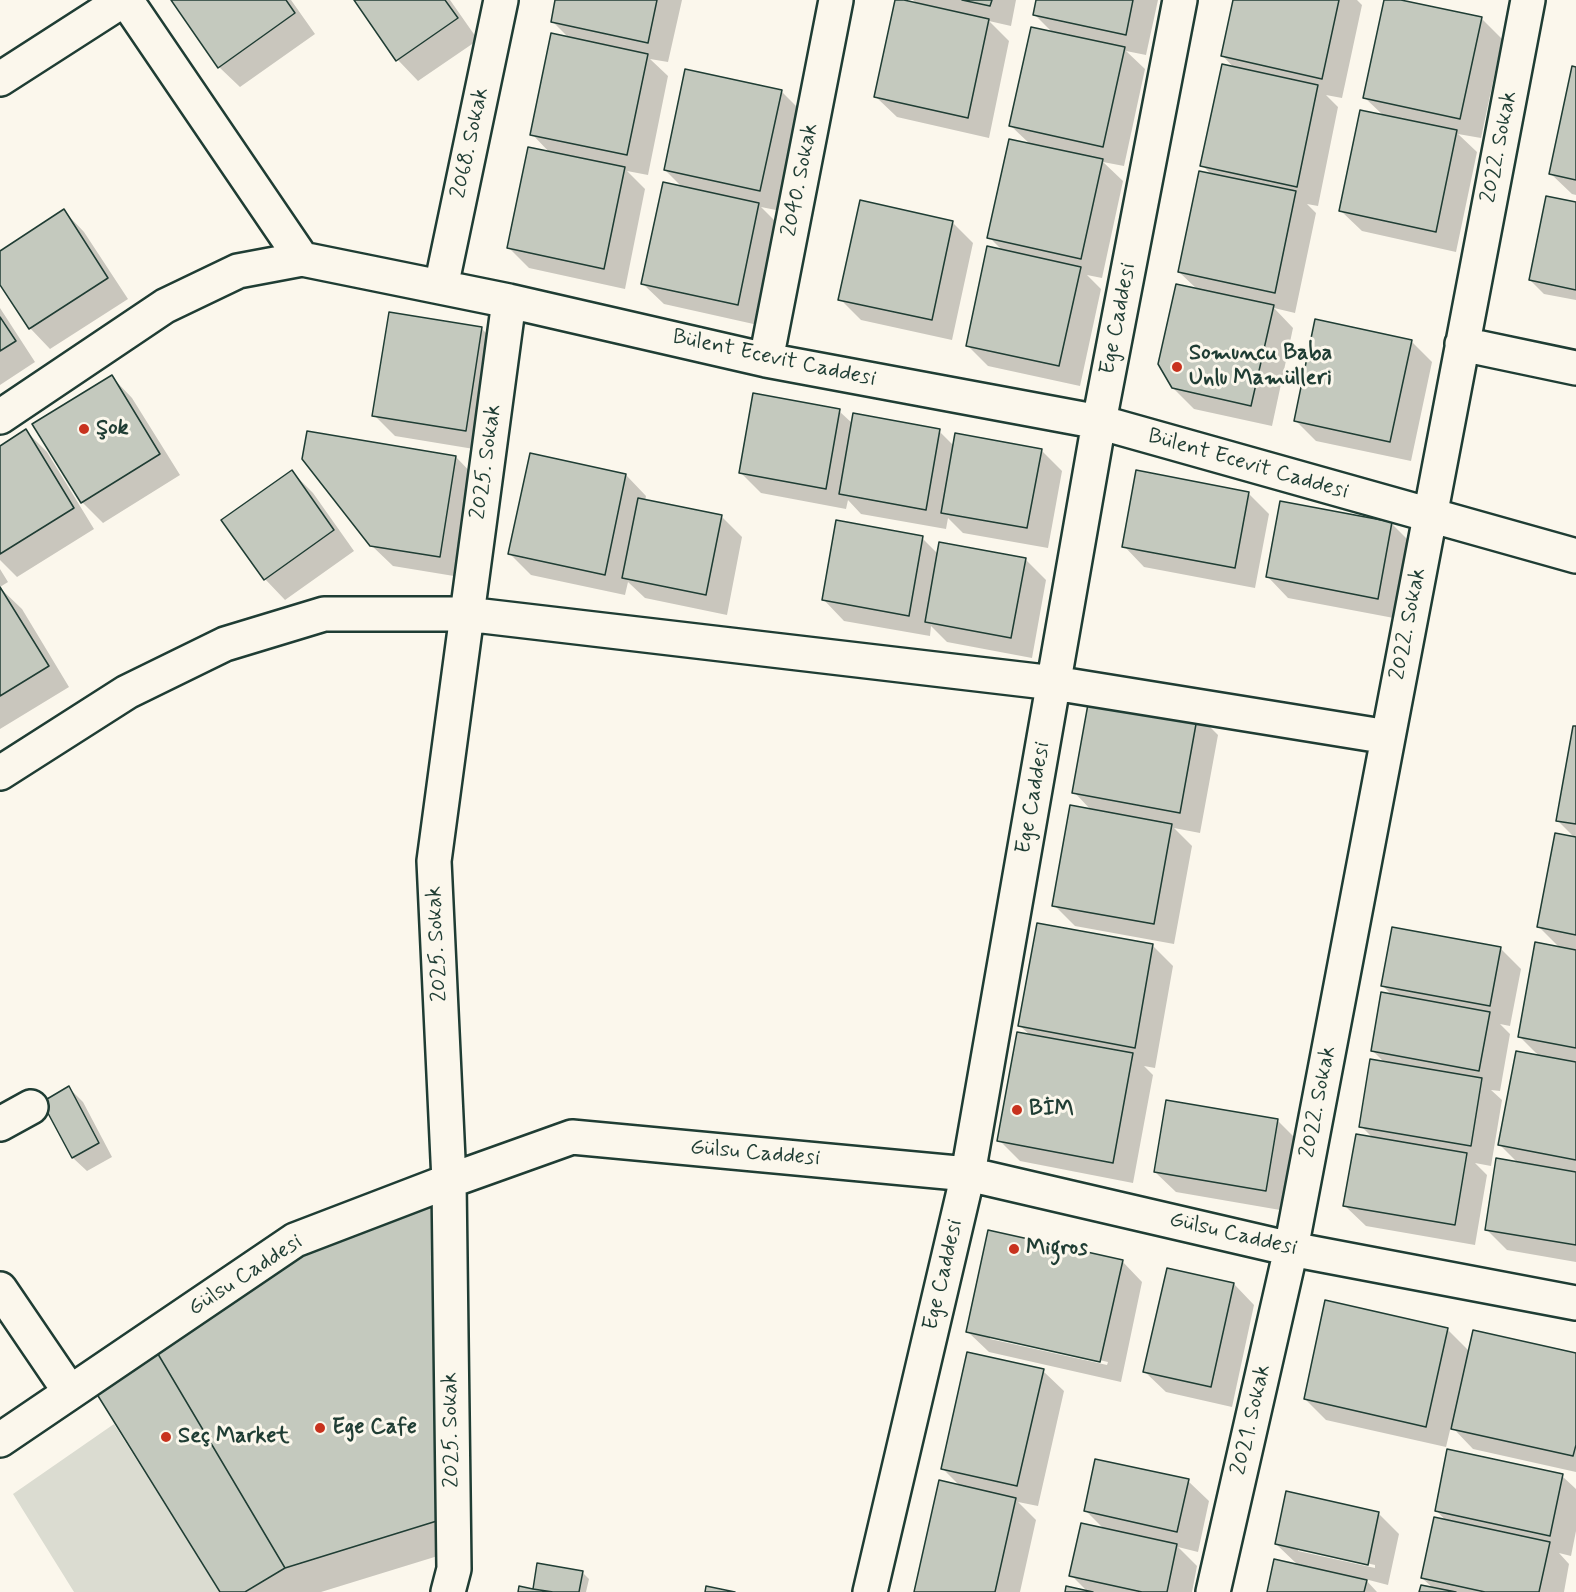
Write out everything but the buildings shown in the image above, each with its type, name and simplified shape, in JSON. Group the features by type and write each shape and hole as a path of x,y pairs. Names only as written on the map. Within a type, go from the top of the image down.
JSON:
{"street":[{"path":"0,79 125,0 302,259"},
{"name":"2040. Sokak","path":"766,360 836,0"},
{"name":"Ege Caddesi","path":"870,1592 968,1174 1099,422 1180,0"},
{"name":"2022. Sokak","path":"1291,1249 1528,0"},
{"name":"2068. Sokak","path":"441,287 496,4"},
{"name":"Bülent Ecevit Caddesi","path":"0,417 165,306 238,272 302,259 509,301 766,360 1099,422 1430,517 1576,556"},
{"name":"2025. Sokak","path":"448,1592 454,1569 449,1181 434,861 509,301"},
{"path":"1462,344 1576,368"},
{"path":"0,773 127,692 225,645 324,614 466,614 1054,683 1388,737"},
{"path":"0,1124 31,1107"},
{"name":"Gülsu Caddesi","path":"0,1440 295,1240 572,1137 968,1174 1291,1249 1576,1304"},
{"name":"2021. Sokak","path":"1213,1592 1291,1249"},
{"path":"0,1290 70,1392"}],"shaded area":[{"path":"114,1424 220,1592 74,1592 13,1494"}],"place":[{"name":"Somuncu Baba Unlu Mamülleri","path":"1177,367"},
{"name":"Şok","path":"84,429"},
{"name":"BİM","path":"1017,1110"},
{"name":"Migros","path":"1014,1249"},
{"name":"Ege Cafe","path":"320,1428"},
{"name":"Seç Market","path":"166,1437"}]}
